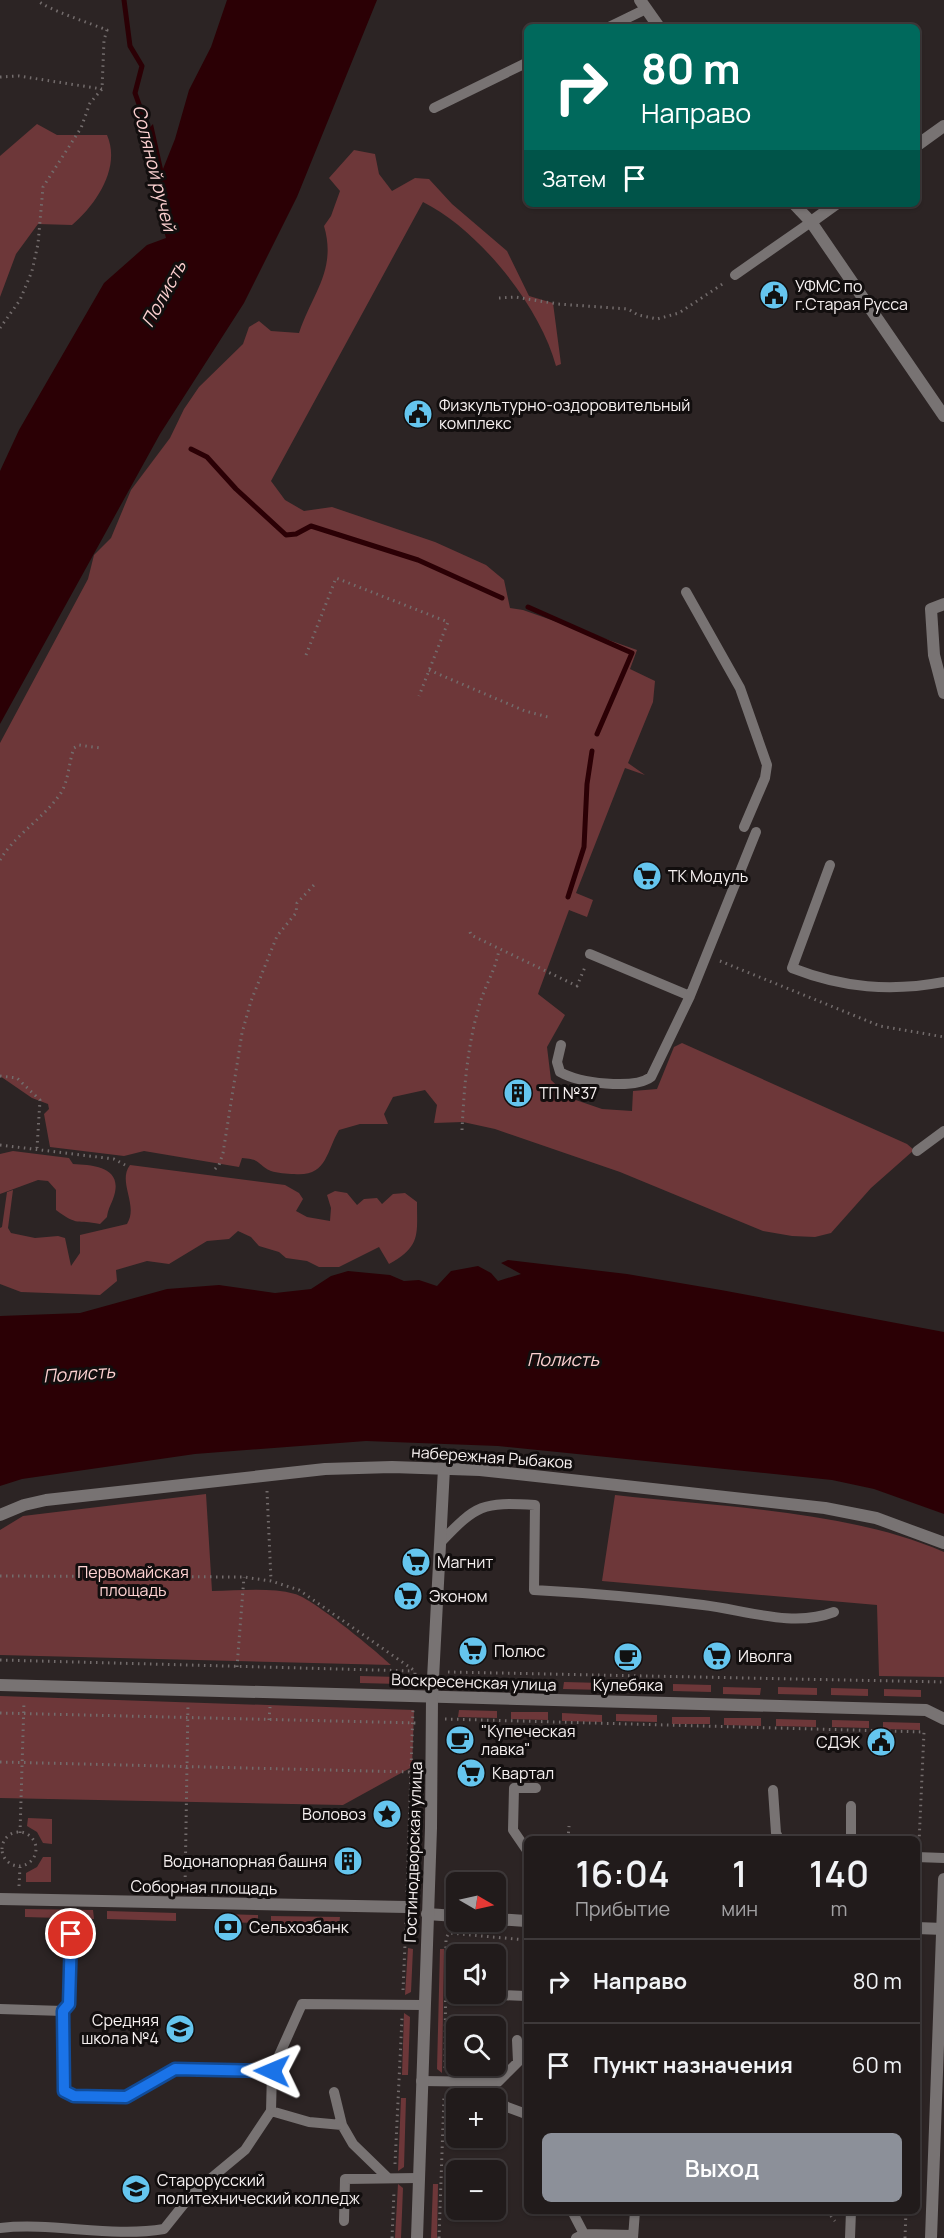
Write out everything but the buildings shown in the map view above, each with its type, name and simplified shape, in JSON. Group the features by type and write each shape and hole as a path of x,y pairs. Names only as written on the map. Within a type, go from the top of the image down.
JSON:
{"street":[{"path":"643,5 657,24"},
{"path":"920,143 944,126"},
{"path":"797,207 811,222 944,416"},
{"path":"811,222 832,207"},
{"path":"944,604 931,609 934,655 944,693"},
{"name":"набережная Рыбаков","path":"0,1515 24,1505 46,1500 267,1474 359,1467 444,1468 825,1508 876,1518 944,1543"},
{"name":"Гостинодворская улица","path":"417,2238 428,1914 432,1698 444,1468"},
{"name":"Воскресенская улица","path":"0,1685 926,1710 944,1719"},
{"path":"931,2238 938,2206 944,1879"},
{"name":"Соборная площадь","path":"0,1899 406,1907"},
{"path":"428,1914 446,1915"},
{"path":"506,1920 524,1921"},
{"path":"920,1928 943,1929"}],"lane":[{"path":"614,24 643,5"},
{"path":"434,108 524,64"},
{"path":"735,275 811,222"},
{"path":"686,592 740,687 767,765 765,778 744,827"},
{"path":"561,1045 557,1062 560,1072 575,1080 641,1084 651,1077 690,996 756,832"},
{"path":"830,865 792,968 823,980 861,987 896,989 944,982"},
{"path":"590,954 690,996"},
{"path":"917,1151 944,1131"},
{"path":"440,1543 466,1515 495,1503 535,1504 534,1590 704,1605 774,1617 822,1617 834,1612"},
{"path":"524,1847 513,1830 514,1788 536,1788"},
{"path":"772,1790 778,1836"},
{"path":"851,1836 852,1806"},
{"path":"920,1857 944,1858"},
{"path":"71,1934 69,2004 63,2011 62,2087 64,2091 74,2096 126,2097 175,2069 272,2071"},
{"path":"506,1995 524,1996"},
{"path":"0,2228 146,2232 164,2229 192,2194 245,2150 271,2111 272,2071 302,2004 424,2005"},
{"path":"0,2009 63,2011"},
{"path":"422,2081 498,2082 518,2062 517,2040"},
{"path":"469,2081 479,2088"},
{"path":"334,2092 342,2125 353,2144 391,2177"},
{"path":"506,2106 524,2113"},
{"path":"271,2111 309,2122 342,2125"},
{"path":"344,2222 345,2179 418,2178"},
{"path":"573,2214 580,2236 633,2237 635,2214"},
{"path":"850,2238 851,2214"}],"path":[{"path":"0,328 20,300 32,271 43,187 81,128 90,103 102,89 104,40 107,30 75,16 43,7 37,0"},
{"path":"0,77 19,76 102,89"},
{"path":"499,298 515,297 558,304 628,309 638,315 657,319 679,313 735,275"},
{"path":"306,655 336,578 448,622 419,696"},
{"path":"429,670 525,711 548,717"},
{"path":"0,860 16,838 41,818 59,797 65,785 74,748 79,745 100,748"},
{"path":"215,1169 223,1153 227,1116 251,1001 277,936 296,913 297,903 314,885"},
{"path":"470,932 471,935 577,986 590,954"},
{"path":"462,1130 467,1068 478,1009 496,969 500,949"},
{"path":"706,956 880,1026 944,1037"},
{"path":"0,1076 17,1078 40,1100 37,1148"},
{"path":"0,1145 114,1159 125,1166"},
{"path":"267,1474 271,1581"},
{"path":"0,1576 244,1577 271,1581 298,1590 415,1671"},
{"path":"237,1667 244,1577"},
{"path":"0,1660 435,1672 944,1682"},
{"path":"20,1833 25,1660"},
{"path":"392,2238 391,2177 403,2005 415,1671"},
{"path":"184,1903 188,1690"},
{"path":"0,1713 412,1724 432,1719 924,1732 919,1836"},
{"path":"0,1762 410,1772"},
{"path":"568,1836 569,1826"},
{"path":"20,1833 34,1841 36,1852 30,1862 20,1867 9,1863 2,1849 10,1835 20,1833"},
{"path":"19,1887 20,1867"},
{"path":"439,2238 445,2081 446,1938 449,1933 524,1940"},
{"path":"905,2238 906,2214"}],"green space":[{"path":"37,124 57,135 107,135 111,147 109,172 98,196 72,225 38,224 16,254 0,297 0,156"},
{"path":"354,150 375,154 379,174 392,191 415,178 429,179 452,204 507,251 529,296 553,303 561,364 556,366 536,319 505,272 465,231 423,202 271,481 285,500 304,511 332,507 435,542 486,565 504,580 510,608 523,610 637,650 630,669 655,681 653,702 628,763 645,775 625,768 576,893 593,900 587,917 569,910 538,994 565,1015 547,1047 551,1080 570,1098 602,1109 632,1111 633,1091 657,1089 674,1047 682,1043 907,1144 914,1150 871,1188 831,1233 815,1237 763,1231 620,1172 495,1129 463,1122 434,1123 437,1105 425,1090 393,1097 384,1114 388,1124 360,1124 339,1130 319,1167 305,1174 291,1174 271,1171 256,1161 242,1158 239,1167 144,1151 124,1156 50,1147 44,1114 49,1109 48,1104 32,1098 0,1076 0,743 88,579 94,555 111,538 131,490 170,438 184,409 199,387 243,344 249,327 259,321 271,331 299,333 325,269 327,242 324,226 331,216 340,191 329,178"},
{"path":"13,1151 69,1158 73,1164 98,1167 111,1174 116,1188 107,1217 100,1224 74,1221 64,1215 56,1210 56,1190 48,1181 38,1180 0,1194 0,1154"},
{"path":"130,1165 285,1185 299,1193 303,1199 296,1211 307,1217 330,1221 331,1208 327,1195 335,1191 347,1193 357,1205 364,1199 377,1198 382,1204 393,1194 405,1193 417,1202 417,1231 407,1251 389,1264 379,1247 339,1267 319,1267 307,1261 286,1258 279,1252 259,1246 251,1237 238,1231 229,1239 207,1241 169,1264 147,1261 116,1270 117,1281 100,1295 21,1292 0,1284 0,1228 7,1192 13,1190 8,1228 11,1233 35,1238 58,1236 65,1238 71,1266 80,1253 80,1235 127,1224 131,1209 126,1179"},
{"name":"Первомайская площадь","path":"206,1494 212,1591 264,1590 295,1594 329,1615 391,1665 0,1655 0,1530 23,1516"},
{"path":"615,1495 740,1507 825,1519 906,1538 944,1552 944,1677 879,1676 877,1605 602,1581"},
{"path":"360,1676 399,1677 399,1684 360,1683"},
{"path":"459,1679 497,1680 497,1687 458,1686"},
{"path":"513,1681 550,1682 550,1689 512,1688"},
{"path":"564,1682 603,1683 603,1690 563,1689"},
{"path":"616,1683 658,1684 658,1691 616,1690"},
{"path":"673,1684 711,1685 711,1692 673,1691"},
{"path":"723,1687 761,1688 760,1695 723,1694"},
{"path":"778,1687 817,1688 817,1695 778,1694"},
{"path":"831,1688 868,1689 868,1696 831,1695"},
{"path":"884,1689 921,1690 921,1697 884,1696"},
{"path":"0,1696 414,1710 412,1767 343,1805 0,1798"},
{"path":"459,1710 497,1711 497,1718 458,1717"},
{"path":"511,1712 548,1712 548,1720 511,1719"},
{"path":"562,1713 602,1715 602,1722 562,1721"},
{"path":"616,1714 657,1715 657,1722 616,1721"},
{"path":"672,1717 710,1717 710,1724 672,1724"},
{"path":"724,1718 761,1718 761,1726 724,1725"},
{"path":"776,1719 816,1720 816,1727 776,1726"},
{"path":"832,1720 869,1721 869,1728 832,1727"},
{"path":"883,1722 920,1723 920,1730 883,1729"},
{"path":"28,1818 52,1819 52,1844 43,1843 37,1832 27,1826"},
{"path":"43,1857 51,1857 51,1882 26,1882 26,1873 37,1867"},
{"path":"25,1909 93,1910 94,1919 25,1917"},
{"path":"107,1911 176,1913 176,1921 107,1919"},
{"path":"223,1914 258,1915 258,1923 222,1922"},
{"path":"271,1916 340,1917 339,1925 271,1924"},
{"path":"408,1948 413,1949 411,1992 405,1995"},
{"path":"440,1949 444,1949 442,2073 437,2069"},
{"path":"404,2013 410,2017 408,2075 402,2075"},
{"path":"401,2098 406,2098 404,2167 398,2171"},
{"path":"398,2184 403,2188 401,2238 395,2238"},
{"path":"433,2184 438,2184 437,2238 431,2238"}],"water":[{"path":"227,0 377,0 297,197 244,303 160,434 0,724 0,471 19,430 104,283 147,245 166,238 159,214 157,179 147,151 148,129 153,124 163,169 175,139 189,90 211,47"},
{"name":"Полисть","path":"508,1260 627,1274 944,1332 944,1514 874,1489 832,1480 498,1446 366,1441 195,1454 22,1479 0,1486 0,1316 80,1313 167,1289 219,1285 275,1293 311,1289 331,1276 348,1271 390,1275 404,1281 419,1280 437,1286 451,1271 478,1266 491,1273 498,1281 521,1274 501,1263"}],"waterway":[{"name":"Соляной ручей","path":"124,0 130,46 142,66 135,93 150,135"},
{"path":"191,449 207,457 236,489 286,535 296,534 311,526 418,560 502,598"},
{"path":"528,607 632,653 597,734"},
{"path":"568,897 584,847 587,784 592,751"}],"place":[{"name":"УФМС по г.Старая Русса","path":"774,295"},
{"name":"Физкультурно-оздоровительный комплекс","path":"418,414"},
{"name":"ТК Модуль","path":"647,876"},
{"name":"ТП №37","path":"518,1093"},
{"name":"Магнит","path":"416,1562"},
{"name":"Эконом","path":"408,1596"},
{"name":"Полюс","path":"473,1651"},
{"name":"Иволга","path":"717,1656"},
{"name":"Кулебяка","path":"628,1657"},
{"name":"\"Купеческая лавка\"","path":"460,1740"},
{"name":"СДЭК","path":"881,1742"},
{"name":"Квартал","path":"471,1773"},
{"name":"Воловоз","path":"387,1814"},
{"name":"Водонапорная башня","path":"348,1861"},
{"name":"Сельхозбанк","path":"228,1927"},
{"name":"Средняя школа №4","path":"180,2029"},
{"name":"Старорусский политехнический колледж","path":"136,2189"}],"route":[{"path":"71,1934 69,2004 63,2011 62,2087 64,2091 74,2096 126,2097 175,2069 272,2071"}]}
